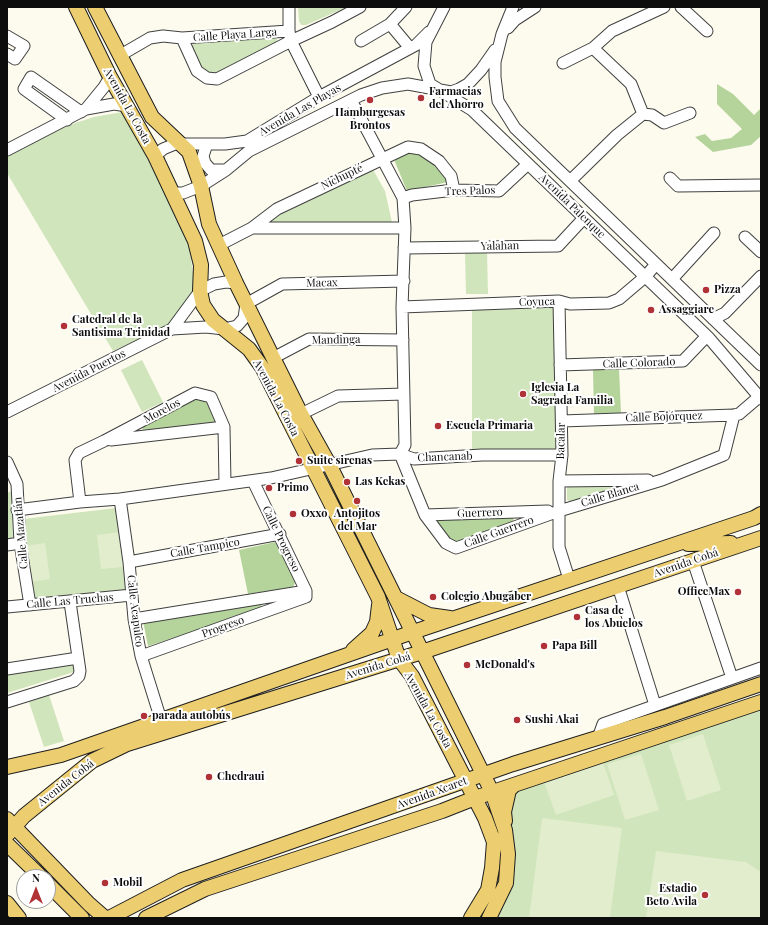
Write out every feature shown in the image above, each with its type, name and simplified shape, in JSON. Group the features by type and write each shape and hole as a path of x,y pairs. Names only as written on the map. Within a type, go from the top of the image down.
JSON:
{"main road":[{"name":"Avenida La Costa","path":"76,7 110,76 155,156 195,241 202,265 200,292 203,305 213,320 249,349 262,367 377,595 399,659 412,676 475,798 494,842 488,890 471,918"},
{"name":"Avenida La Costa","path":"95,7 119,56 152,117 189,152 201,186 209,224 236,283 301,414 330,466 484,775 492,792 505,830"},
{"path":"110,76 116,71 126,69"},
{"name":"Avenida Cobá","path":"9,769 59,755 301,672 412,632 754,518 761,514"},
{"name":"Avenida Cobá","path":"10,827 54,790 92,761 127,744 422,652 761,538"},
{"path":"672,545 746,543"},
{"path":"537,613 555,584"},
{"path":"346,656 372,633 377,622 379,610 377,595 384,592 393,592 429,615 454,618"},
{"path":"268,700 301,672"},
{"name":"Avenida Xcaret","path":"109,918 182,880 466,780 665,718 761,684"},
{"path":"742,708 761,694"},
{"name":"Avenida Xcaret","path":"147,918 205,889 435,814 492,792 761,702"},
{"path":"100,741 127,744"},
{"path":"489,918 506,883 508,854 504,812 509,790 513,786"},
{"path":"10,827 105,918"},
{"path":"7,844 33,869"},
{"path":"493,855 508,854"},
{"path":"205,889 256,855"},
{"path":"56,892 82,918"},
{"path":"7,903 19,918"}],"street":[{"path":"289,7 290,36 319,97"},
{"path":"290,36 332,22 360,7"},
{"path":"361,41 390,24 406,7"},
{"path":"444,7 426,42 424,66 428,80 437,90 450,92 468,84 490,58 502,34 515,20 535,7"},
{"name":"Avenida Palenque","path":"513,7 502,34 495,62 498,101 515,128 761,365"},
{"path":"563,63 593,48 612,31 664,7"},
{"path":"681,7 707,31"},
{"path":"390,24 410,48"},
{"name":"Avenida Las Playas","path":"155,156 166,146 180,143 225,144 247,140 319,97 416,45 433,27"},
{"path":"7,36 24,46 16,58 7,54"},
{"name":"Calle Playa Larga","path":"119,56 150,38 163,36 182,38 290,36"},
{"name":"Calle Playa Larga","path":"182,38 197,71 207,78 217,78 290,36"},
{"path":"593,48 631,84 643,114"},
{"path":"7,150 84,110 104,87 110,76"},
{"path":"67,120 24,89 31,77 84,110 114,104 126,106"},
{"name":"Avenida Las Playas","path":"172,193 183,193 201,186 226,170 248,151 352,100 360,94 382,88 408,84 437,90"},
{"name":"Avenida Palenque","path":"437,90 462,102 472,110 709,338 760,398"},
{"path":"352,100 403,198 405,228 402,307 405,445 400,454"},
{"path":"570,181 617,135 643,114 652,115 664,123 690,113"},
{"path":"207,144 203,156 205,163 212,170 226,170"},
{"name":"Nichupté","path":"219,245 252,228 277,209 408,147 421,149 439,161 452,176 454,190"},
{"name":"Tres Palos","path":"403,198 412,195 454,190 499,192 528,164"},
{"path":"670,178 678,186 761,185"},
{"name":"Yalahan","path":"404,248 558,246 584,218"},
{"path":"252,228 405,228"},
{"path":"672,279 714,233"},
{"path":"745,237 760,249"},
{"name":"Coyuca","path":"402,307 559,301 570,304 610,303 619,299 646,276 656,264"},
{"path":"713,319 725,313 761,276"},
{"name":"Macax","path":"246,304 282,284 404,281"},
{"name":"Avenida Puertos","path":"172,329 200,292 214,284 226,282 236,283"},
{"name":"Bacalar","path":"559,301 562,421 562,455 559,481 559,546 569,580"},
{"path":"224,329 237,326 244,318 246,304"},
{"name":"Avenida Puertos","path":"7,412 172,329 206,327 224,329"},
{"name":"Calle Colorado","path":"560,365 683,361 704,339 709,338"},
{"name":"Mandinga","path":"273,358 309,339 403,340"},
{"name":"Morelos","path":"80,502 75,460 79,453 195,393 211,397 224,426 225,484"},
{"path":"301,414 338,396 404,394"},
{"path":"734,415 738,414 760,398"},
{"name":"Calle Bojórquez","path":"562,421 734,415"},
{"name":"Calle Blanca","path":"559,511 662,480 724,455 734,415"},
{"path":"104,441 224,426"},
{"name":"Chancanab","path":"314,468 330,466 372,455 400,454 414,459 482,455 562,455"},
{"name":"Calle Guerrero","path":"400,454 424,515 446,543 456,548 559,511"},
{"name":"Calle Mazatlán","path":"7,462 17,484 17,510 20,543 30,605"},
{"path":"17,510 80,502 120,499 253,481 314,468"},
{"name":"Calle Blanca","path":"559,481 662,480"},
{"name":"Calle Progreso","path":"253,481 280,534 306,594"},
{"path":"7,489 17,484"},
{"name":"Calle Acapulco","path":"120,499 129,562 134,619 141,656 161,720"},
{"name":"Guerrero","path":"424,515 559,511"},
{"name":"Calle Tampico","path":"129,562 280,534"},
{"path":"7,545 20,543"},
{"path":"693,561 732,678"},
{"path":"618,586 655,705"},
{"path":"134,619 306,594"},
{"name":"Progreso","path":"141,656 306,594"},
{"name":"Calle Las Truchas","path":"7,607 132,595"},
{"path":"7,702 74,681 79,676 70,602"},
{"path":"7,669 78,658"},
{"path":"598,738 603,724 761,668"}],"green space":[{"path":"298,7 347,7 306,25 301,25 299,21"},
{"path":"272,37 277,39 276,45 216,74 210,74 201,68 191,48 193,44 198,42"},
{"path":"717,84 733,94 754,115 761,108 761,136 751,145 713,152 695,137 705,134 712,141 731,138 742,129 717,104"},
{"path":"128,111 189,243 195,290 169,325 113,351 7,173 7,155 63,127 94,117"},
{"path":"415,152 441,169 448,182 407,191 393,157 404,153"},
{"path":"372,168 385,191 393,227 260,225 280,213"},
{"path":"487,251 488,294 466,294 465,252"},
{"path":"554,305 558,451 472,452 472,308"},
{"path":"142,360 163,402 142,412 121,370"},
{"path":"619,369 621,413 594,414 593,370"},
{"path":"190,398 208,400 214,413 215,423 143,430 142,426"},
{"path":"620,482 621,488 572,502 567,500 567,483"},
{"path":"12,491 13,540 7,540 7,493"},
{"path":"116,508 126,591 33,602 23,519"},
{"path":"513,517 514,523 452,544 432,521 437,518"},
{"path":"119,532 123,567 101,569 97,535"},
{"path":"275,542 297,579 293,587 248,594 239,550"},
{"path":"45,543 50,579 31,582 26,546"},
{"path":"261,604 263,609 148,646 143,621"},
{"path":"77,663 74,672 7,693 7,673"},
{"path":"49,695 64,741 44,747 29,702"},
{"path":"761,704 761,918 494,918 499,911 507,820 516,788"},
{"path":"703,734 721,790 687,801 669,745"},
{"path":"641,754 659,810 625,820 607,764"},
{"path":"603,762 614,795 556,815 544,782"},
{"path":"542,818 622,828 610,918 529,918"},
{"name":"Estadio Beto Avila","path":"656,851 746,862 761,872 761,918 646,918"}],"place":[{"name":"Farmacias del Ahorro","path":"421,98"},
{"name":"Hamburgesas Brontos","path":"370,100"},
{"name":"Pizza","path":"706,290"},
{"name":"Assaggiare","path":"651,310"},
{"name":"Catedral de la Santisima Trinidad","path":"64,326"},
{"name":"Iglesia La Sagrada Familia","path":"523,394"},
{"name":"Escuela Primaria","path":"438,426"},
{"name":"Suite sirenas","path":"299,461"},
{"name":"Las Kekas","path":"347,482"},
{"name":"Primo","path":"269,488"},
{"name":"Antojitos del Mar","path":"357,501"},
{"name":"Oxxo","path":"293,514"},
{"name":"OfficeMax","path":"738,592"},
{"name":"Colegio Abugaber","path":"433,597"},
{"name":"Casa de los Abuelos","path":"577,617"},
{"name":"Papa Bill","path":"544,646"},
{"name":"McDonald's","path":"467,665"},
{"name":"parada autobús","path":"144,716"},
{"name":"Sushi Akai","path":"517,720"},
{"name":"Chedraui","path":"209,777"},
{"name":"Mobil","path":"105,883"},
{"name":"Estadio Beto Avila","path":"705,895"}]}
